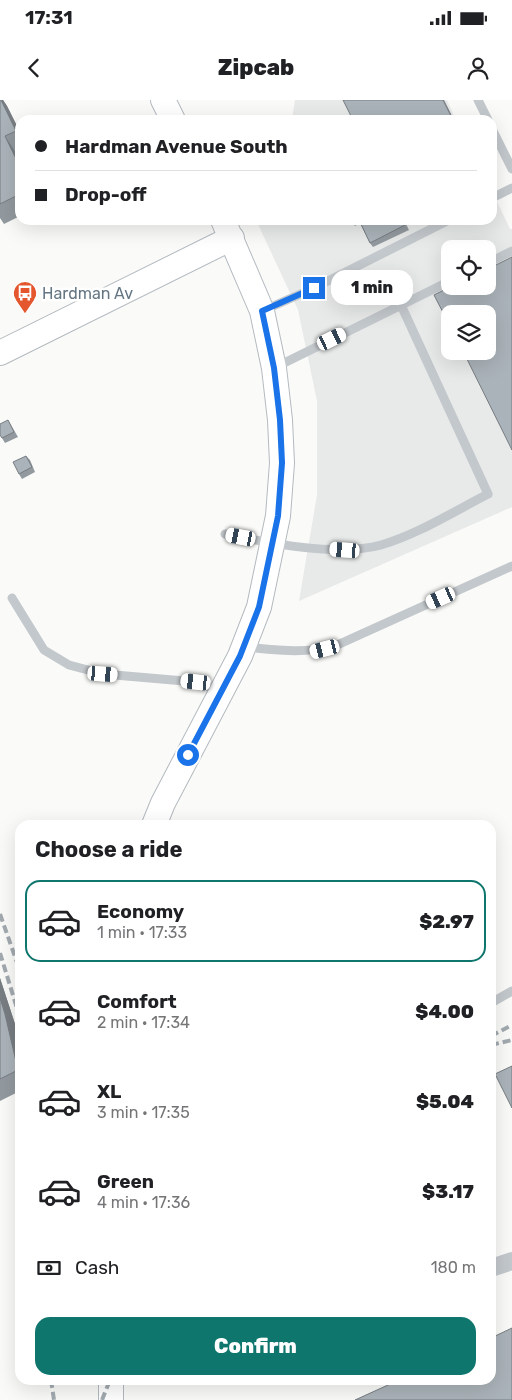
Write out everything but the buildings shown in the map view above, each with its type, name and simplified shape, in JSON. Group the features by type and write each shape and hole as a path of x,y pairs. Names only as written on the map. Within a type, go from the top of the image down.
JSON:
{"street":[{"path":"163,100 170,115"},
{"path":"0,353 228,229 262,311 274,368 280,420 282,463 278,516 273,544 259,607 244,647 163,803 156,820"},
{"path":"496,1266 512,1261"},
{"path":"111,1385 111,1400"}],"lane":[{"path":"478,100 486,115"},
{"path":"497,139 512,169"},
{"path":"497,196 512,188"},
{"path":"262,311 314,288 439,225"},
{"path":"496,259 512,251"},
{"path":"274,368 441,286"},
{"path":"225,534 273,544 345,550 380,545 411,533 488,494 401,305"},
{"path":"244,647 298,652 315,651 335,646 512,566"},
{"path":"12,598 44,650 69,665 103,674 157,677 196,682 222,692"},
{"path":"496,1000 512,991"}],"shaded area":[{"path":"295,100 447,100 454,115 293,115"},
{"path":"497,201 510,229 512,229 512,507 299,601 317,495 317,401 298,310 258,225 497,225"}],"railway":[{"path":"0,914 15,957"},
{"path":"0,953 15,1002"},
{"path":"496,1033 512,1025"},
{"path":"496,1044 512,1040"},
{"path":"52,1385 54,1400"},
{"path":"102,1400 108,1385"}],"place":[{"name":"Hardman Av","path":"25,314"}],"route":[{"path":"188,755 240,656 259,607 278,516 282,463 280,420 274,368 262,311 314,288"}]}
